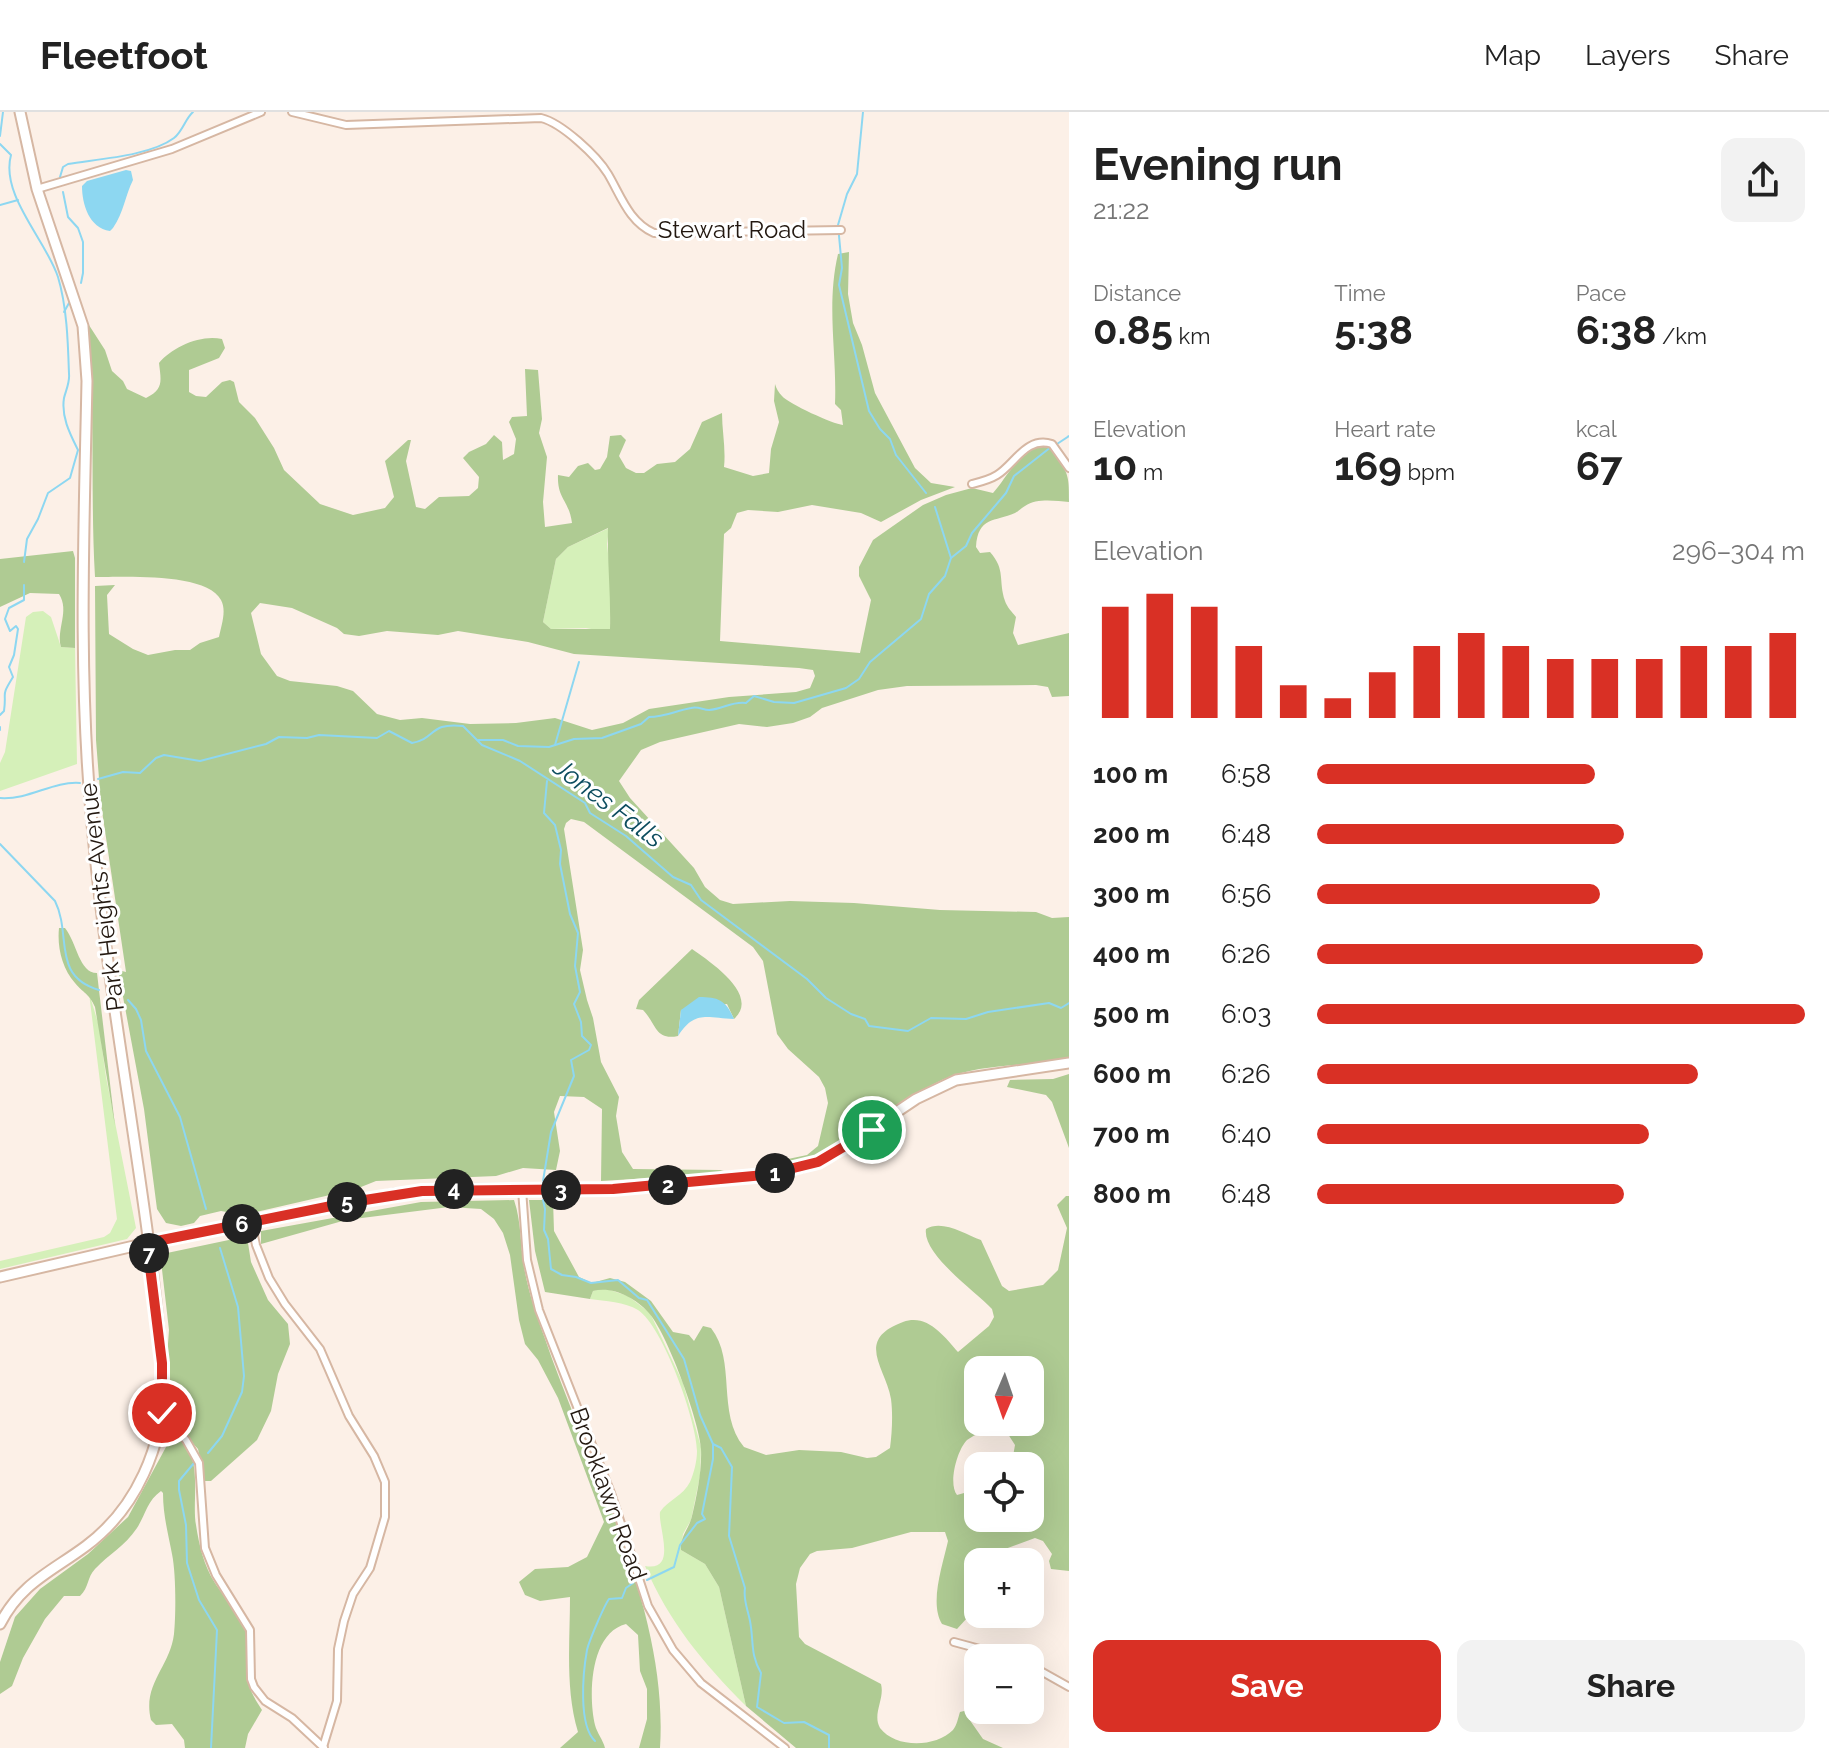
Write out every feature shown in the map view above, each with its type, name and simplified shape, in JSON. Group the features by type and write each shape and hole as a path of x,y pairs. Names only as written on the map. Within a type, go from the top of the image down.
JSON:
{"main road":[{"name":"Park Heights Avenue","path":"0,1624 26,1587 84,1548 117,1517 151,1459 162,1413 162,1363 102,908 87,761 82,625 87,381 85,343 77,304 37,189 20,112"},
{"path":"0,1277 147,1243 395,1194 454,1189 587,1190 655,1186 729,1179 802,1167 834,1154 923,1095 956,1080 982,1074 1046,1069 1069,1063"}],"street":[{"path":"37,189 172,149 261,112"},
{"name":"Stewart Road","path":"292,112 346,125 549,120 599,162 634,219 654,233 839,230"},
{"path":"972,484 997,475 1031,445 1043,442 1054,447 1069,468"},
{"name":"Brooklawn Road","path":"522,1189 527,1260 539,1310 611,1493 648,1606 673,1650 701,1683 785,1748"},
{"path":"162,1413 186,1440 199,1463 205,1548 216,1575 250,1630 251,1679 254,1687 259,1695 292,1718 323,1748 337,1701 338,1649 344,1621 353,1594 370,1568 385,1517 385,1482 374,1456 349,1416 320,1349 269,1278 251,1222"},
{"path":"954,1642 964,1645"},
{"path":"1044,1673 1069,1687"}],"green space":[{"path":"849,252 848,294 853,323 875,393 915,468 931,483 955,487 921,500 881,522 861,513 812,505 778,512 748,510 737,513 731,528 724,534 720,641 860,653 871,600 859,576 859,567 873,540 923,505 946,495 972,488 993,493 1021,457 1039,446 1048,447 1066,472 1069,502 1035,502 989,522 980,530 976,547 980,553 990,552 998,564 1005,601 1016,617 1013,633 1018,645 1069,633 1069,696 1052,697 1048,687 1036,685 907,686 878,690 822,708 810,717 793,723 767,727 739,724 660,742 641,750 619,781 630,798 694,868 705,887 720,900 733,904 790,901 854,903 940,910 1036,912 1052,918 1069,917 1069,1058 957,1074 923,1090 832,1149 806,1160 763,1171 760,1165 807,1155 818,1146 828,1103 819,1077 788,1049 777,1034 763,961 753,947 584,822 571,819 564,829 583,950 580,970 601,1062 619,1097 616,1116 622,1152 633,1169 720,1170 732,1173 601,1181 602,1109 584,1097 560,1096 554,1112 560,1151 556,1170 523,1168 496,1176 376,1181 356,1189 243,1215 221,1211 200,1216 194,1223 181,1226 166,1223 157,1209 144,1109 118,970 126,972 101,804 96,740 95,586 115,585 107,595 109,634 148,655 190,650 219,637 224,609 213,591 182,580 95,577 87,322 105,350 112,371 127,389 146,398 159,388 159,363 171,352 196,340 222,339 225,348 219,358 189,370 189,392 206,397 222,382 234,382 239,402 255,418 284,470 320,504 353,515 385,508 394,497 385,461 408,440 411,440 406,461 416,507 425,509 439,497 469,496 478,488 479,477 463,458 486,444 494,435 502,442 503,460 514,454 516,439 509,422 512,417 527,416 525,369 538,370 542,419 539,433 547,457 543,502 545,527 572,523 559,489 558,475 569,477 578,466 588,463 595,470 600,469 607,457 610,436 621,435 626,440 619,456 626,468 644,473 657,464 675,462 690,449 702,422 722,413 724,467 753,476 769,473 771,449 779,422 774,401 775,384 786,400 843,425 841,410 835,404 833,292 838,254","holes":["608,528 610,629 551,629 543,622 556,559 568,547","260,603 292,608 344,634 359,636 387,631 438,635 458,631 528,642 574,654 799,668 813,670 815,676 810,688 796,692 729,697 649,709 623,723 592,730 555,718 470,724 422,718 400,720 377,714 353,691 277,676 261,654 251,613"]},
{"path":"609,528 610,629 551,629 543,622 556,559 568,547"},
{"path":"73,551 75,648 61,647 63,607 59,594 30,593 0,607 0,559"},
{"path":"43,611 51,617 61,647 75,648 77,764 0,791 0,763 5,752 26,617"},
{"path":"59,928 65,928 86,968 97,973 115,1126 95,1007 67,971 60,950"},
{"path":"692,949 730,980 737,989 741,1010 734,1019 727,1004 681,1010 678,1036 665,1036 643,1010 636,1009 639,1000"},
{"path":"89,993 99,1026 136,1228 127,1239 0,1269 0,1261 104,1237 110,1233 117,1219"},
{"path":"1069,1074 1069,1148 1052,1102 1046,1095 1007,1087 1010,1080 1053,1079"},
{"path":"1069,1196 1069,1571 1051,1569 1049,1561 1052,1554 1043,1541 1035,1538 1008,1548 964,1548 964,1621 957,1629 942,1624 938,1615 938,1583 948,1541 945,1532 911,1532 852,1548 817,1551 810,1554 800,1568 796,1584 799,1637 805,1644 881,1684 878,1723 887,1735 905,1742 936,1740 953,1730 960,1712 964,1711 964,1724 972,1724 983,1739 1003,1748 796,1748 746,1706 719,1587 705,1564 681,1550 696,1500 701,1449 689,1399 664,1337 648,1312 623,1294 608,1290 593,1291 590,1299 545,1292 535,1251 529,1200 553,1200 554,1231 579,1277 592,1283 610,1278 625,1282 651,1301 673,1332 689,1335 694,1341 703,1326 711,1328 723,1356 728,1403 736,1433 744,1447 766,1455 799,1450 876,1457 890,1448 892,1417 891,1399 877,1356 876,1346 880,1337 903,1322 920,1321 934,1328 958,1352 989,1326 994,1317 992,1309 941,1261 932,1250 926,1229 946,1227 981,1240 1002,1286 1009,1291 1043,1285 1058,1270 1067,1228 1057,1205","holes":["964,1356 1044,1356 1044,1436 1009,1436 1015,1445 1014,1452 1044,1452 1044,1532 964,1532 964,1493 957,1495 953,1483 960,1451 974,1436 964,1436"]},
{"path":"514,1200 533,1305 639,1591 652,1644 659,1696 660,1748 639,1748 647,1719 647,1689 640,1671 638,1635 626,1624 605,1639 594,1667 593,1712 605,1748 560,1748 578,1732 570,1682 570,1597 540,1601 525,1595 519,1582 535,1569 568,1567 587,1557 604,1522 558,1398 538,1360 525,1344 510,1255 503,1233 494,1219 481,1209 449,1207 346,1220 261,1244 261,1231 421,1202"},
{"path":"243,1237 248,1243 251,1262 268,1300 288,1324 290,1344 278,1374 271,1411 257,1440 211,1481 205,1481 198,1449 187,1437 169,1403 169,1330 161,1261 167,1253"},
{"path":"604,1288 628,1296 650,1313 683,1383 701,1447 700,1476 681,1550 705,1564 719,1587 746,1706 688,1641 645,1566 655,1566 664,1556 660,1512 690,1482 697,1451 695,1437 685,1398 658,1335 648,1319 633,1307 590,1299 593,1291"},
{"path":"172,1436 183,1442 193,1463 196,1525 205,1562 215,1583 250,1634 249,1683 262,1710 248,1734 245,1748 185,1748 184,1740 172,1724 156,1725 151,1720 150,1696 171,1646 175,1616 173,1562 161,1491 150,1503 132,1534 92,1572 83,1593 80,1596 64,1596 45,1619 23,1658 12,1686 0,1694 0,1662 15,1617 40,1589 88,1554 128,1517"}],"water":[{"path":"131,171 133,180 122,210 110,231 103,229 88,214 82,186 87,181"},
{"path":"699,997 721,1001 734,1019 702,1017 690,1022 678,1036 681,1010"}],"waterway":[{"path":"0,136 3,112"},
{"path":"60,177 63,167 68,164 123,156 164,144 177,135 193,112"},
{"path":"863,112 857,174 838,225 842,268 839,285 869,411 890,439 896,455 926,493"},
{"path":"0,144 11,155 9,170 18,201 58,277 66,325 69,377 64,412 78,450 70,478 48,493 27,539 24,562"},
{"path":"63,192 68,217 78,228 83,242 81,283"},
{"path":"0,205 18,200"},
{"path":"64,312 69,303"},
{"path":"1057,444 1069,436"},
{"path":"478,740 503,740 518,746 549,747 574,739 602,738 641,724 649,717 696,707 709,710 746,703 754,696 774,702 794,703 846,688 859,679 870,662 921,619 929,594 945,576 951,558 966,546 972,533 1006,493 1014,476 1051,447"},
{"path":"935,507 951,558"},
{"path":"0,715 4,711 5,691 13,677 9,667 18,629 16,626 10,631 5,619 9,608 24,600 24,585"},
{"path":"555,745 579,662"},
{"name":"Jones Falls","path":"98,779 123,772 140,773 164,755 200,761 266,744 279,737 319,735 377,738 389,731 412,743 444,726 463,726 482,745 520,761 585,803 590,813 626,836 673,877 691,885 701,900 807,979 826,998 865,1019 869,1026 908,1031 931,1018 966,1019 988,1012 1049,1003 1061,1008 1069,1003"},
{"path":"543,1181 551,1132 574,1076 571,1060 589,1050 591,1045 582,1036 581,1022 574,1004 580,992 575,966 578,933 570,914 555,825 544,813 547,781"},
{"name":"Jones Falls","path":"0,798 80,783"},
{"path":"0,844 55,901 68,965 84,984 99,990"},
{"path":"128,1000 141,1020 146,1051 180,1117 206,1209"},
{"path":"543,1200 544,1230 551,1269 591,1283 618,1280 639,1298 647,1300 684,1359 700,1415 713,1444 721,1448 732,1467 729,1536 745,1588 754,1654 761,1673 757,1707 784,1723 804,1722 829,1735 829,1748"},
{"path":"208,1453 222,1436 242,1392 244,1376 238,1307 220,1248"},
{"path":"647,1580 674,1567 680,1545 697,1523 705,1519 702,1514 713,1444"},
{"path":"194,1463 179,1481 179,1490 186,1525 187,1563 199,1600 217,1630 211,1748"},
{"path":"595,1741 584,1711 587,1650 609,1599 622,1598 626,1588 633,1583"}],"route":[{"path":"162,1413 164,1383 147,1243 422,1191 613,1189 765,1175 818,1162 872,1130"}]}
